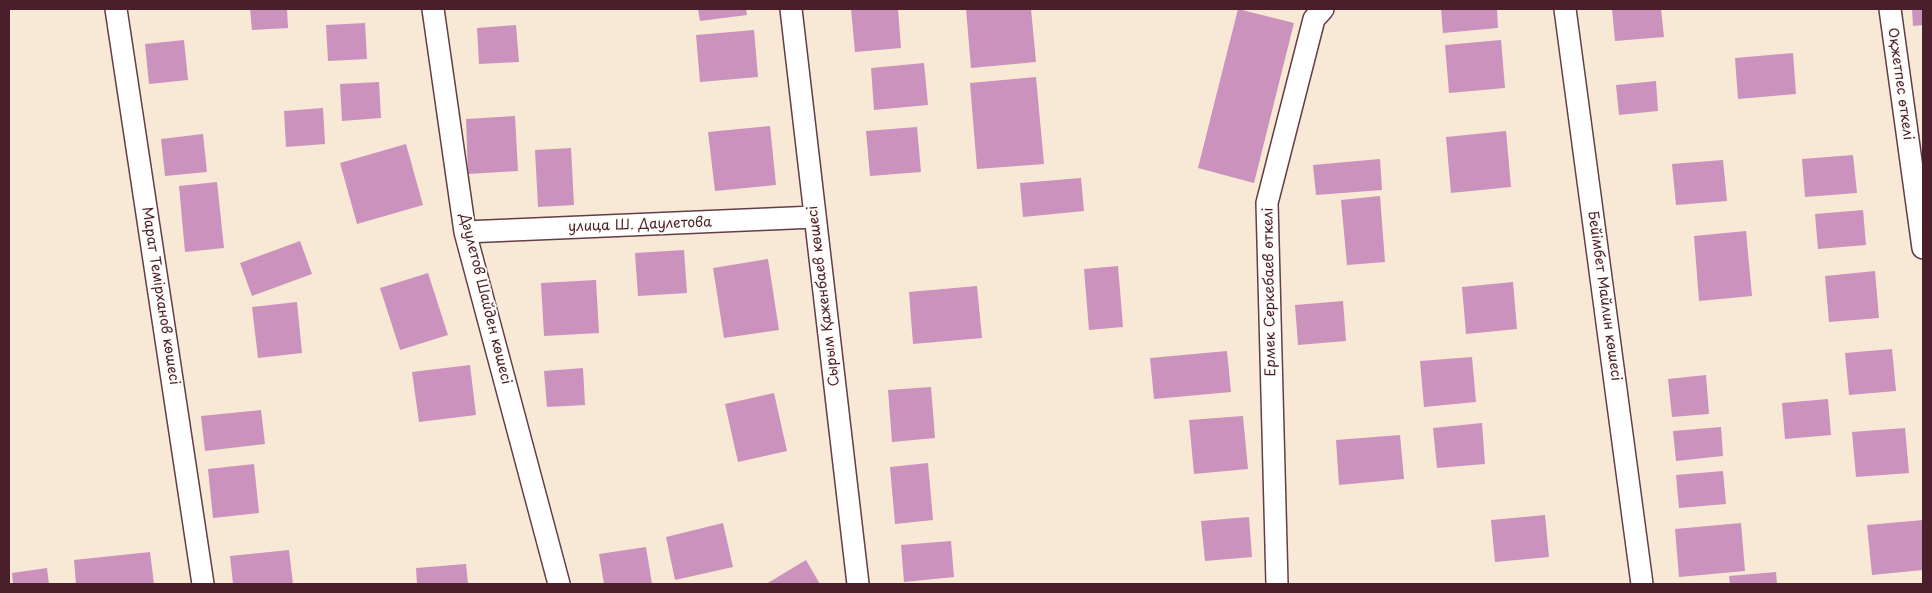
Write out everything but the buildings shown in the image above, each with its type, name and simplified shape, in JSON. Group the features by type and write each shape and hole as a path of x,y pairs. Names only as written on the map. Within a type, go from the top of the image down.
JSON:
{"street":[{"name":"Марат Темірханов көшесі","path":"116,9 203,584"},
{"name":"Дәулетов Шайден көшесі","path":"433,9 465,232 559,584"},
{"name":"Сырым Қаженбаев көшесі","path":"791,9 858,584"},
{"name":"Ермек Серкебаев өткелі","path":"1277,584 1267,203 1314,19 1323,9"},
{"name":"Бейімбет Майлин көшесі","path":"1565,9 1642,584"},
{"name":"Оқжетпес өткелі","path":"1890,9 1923,248"},
{"name":"улица Ш. Даулетова","path":"465,232 815,217"}]}
